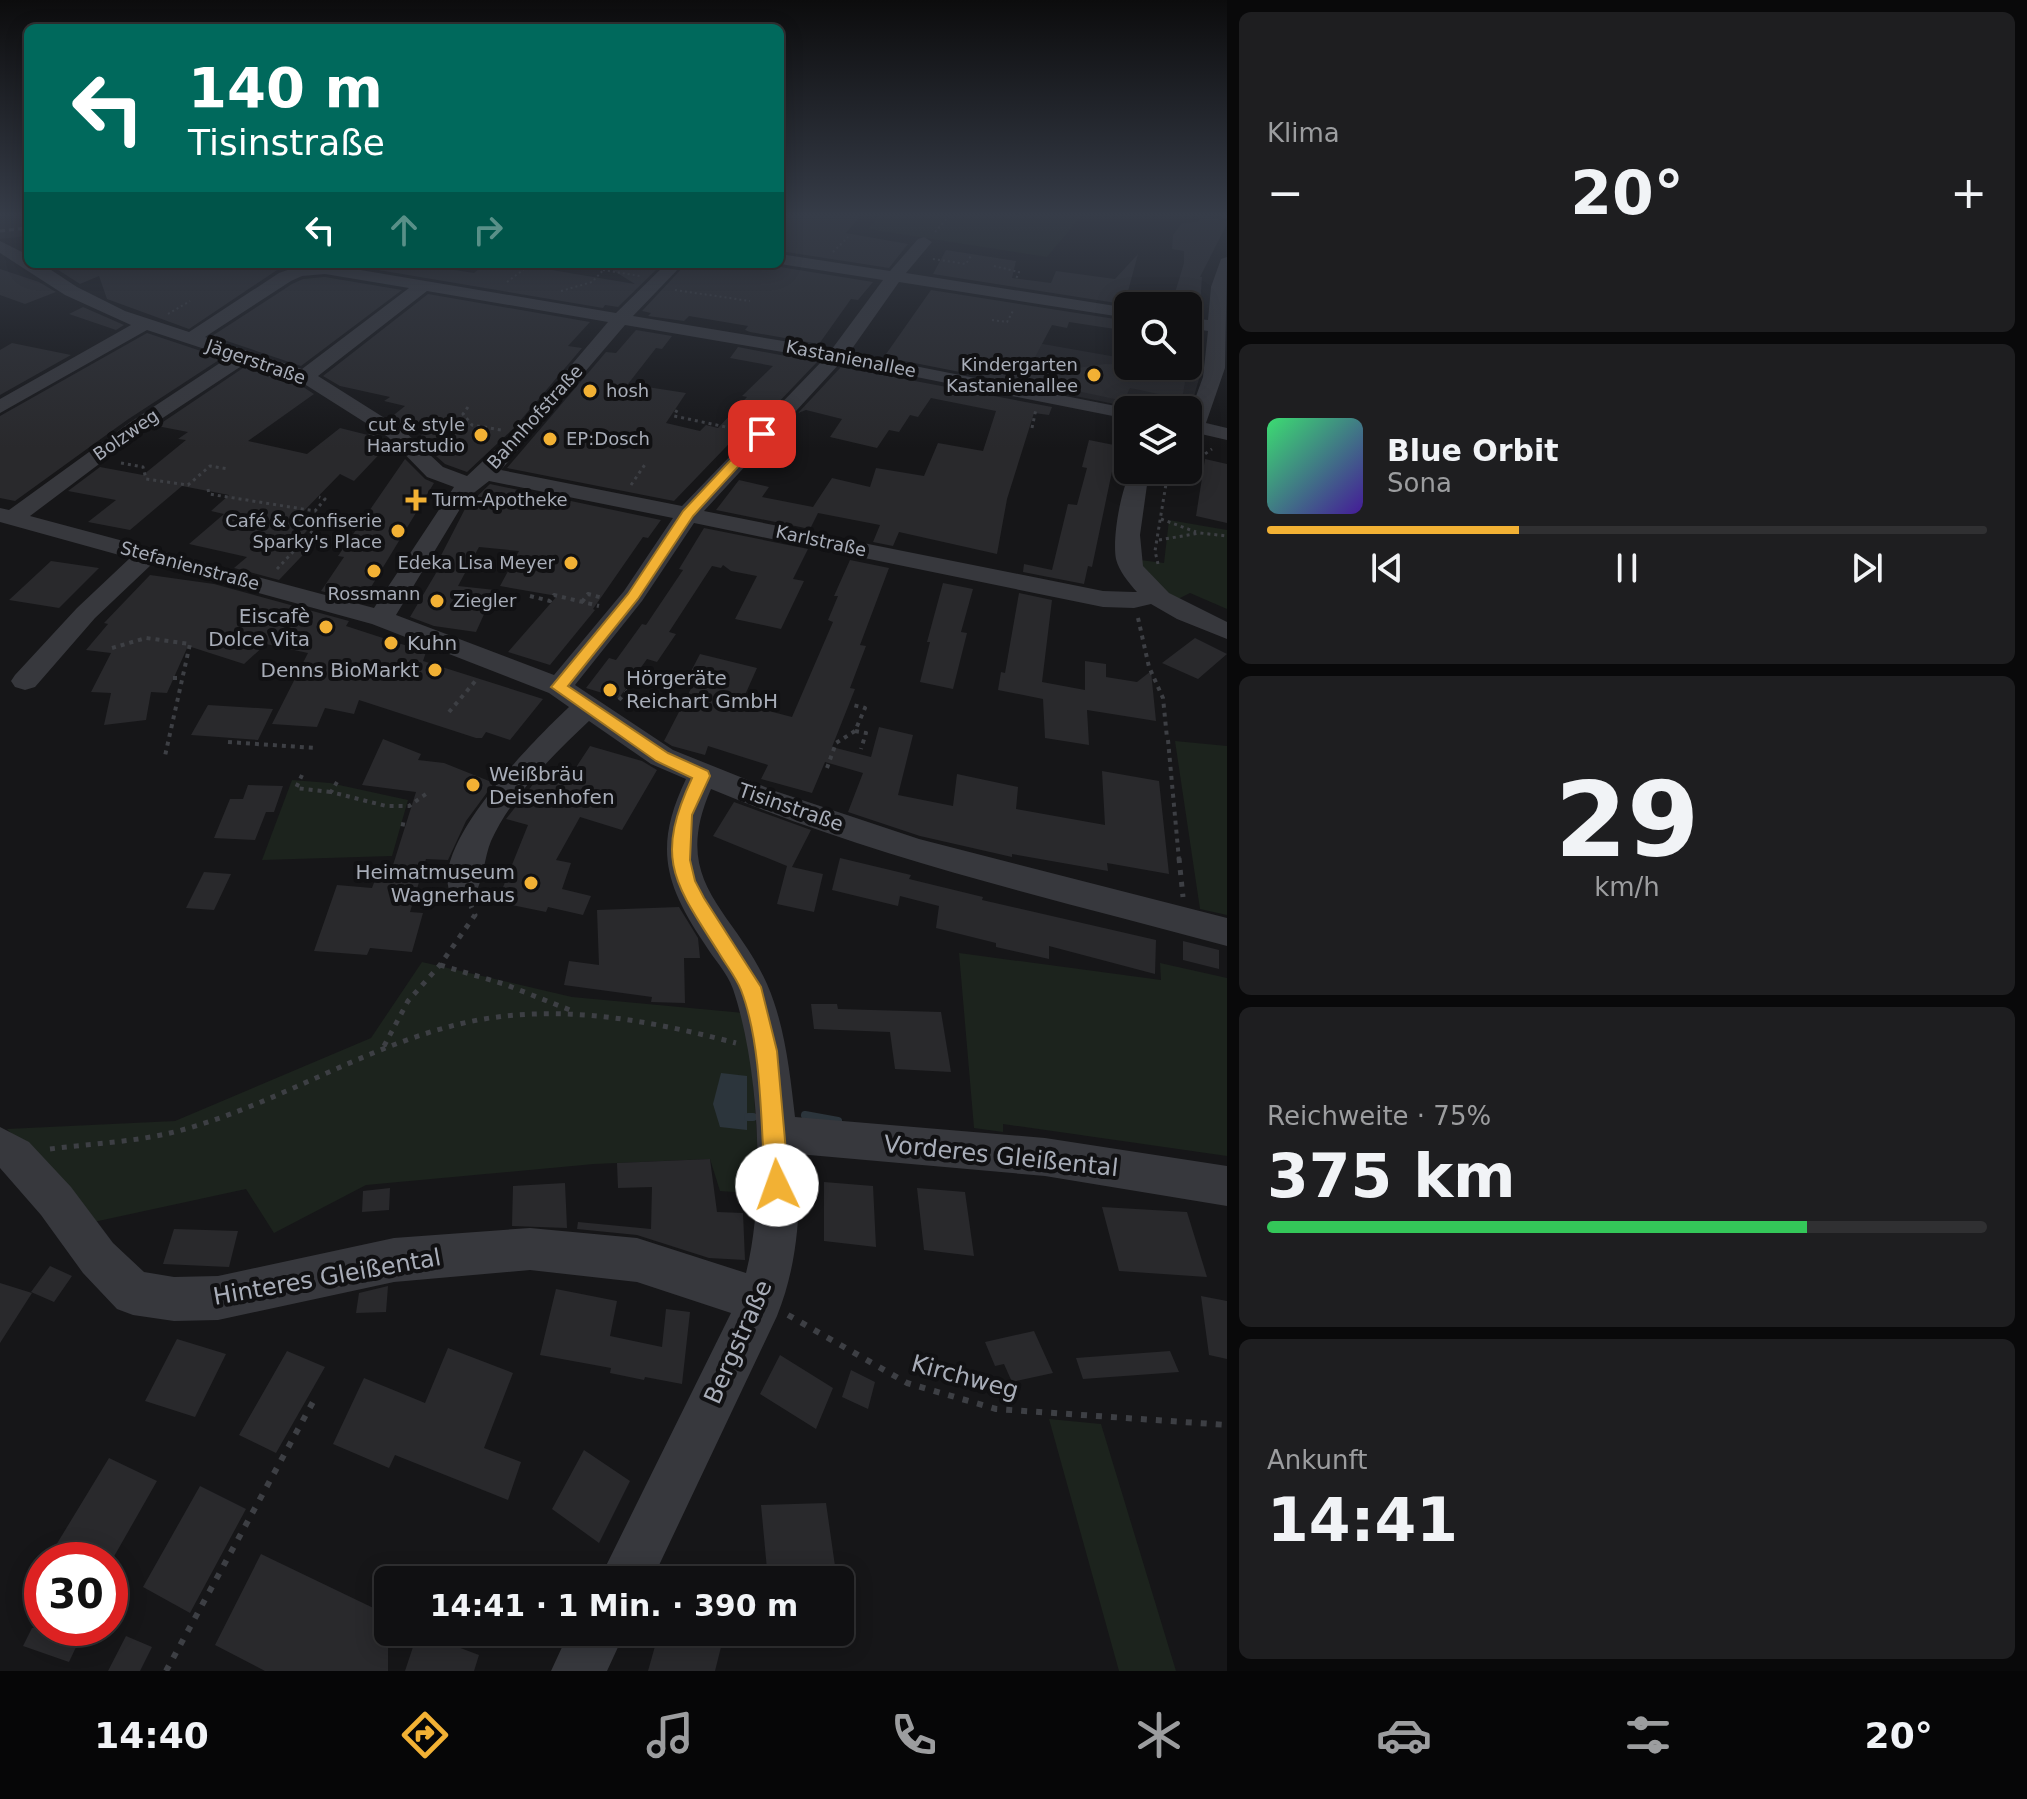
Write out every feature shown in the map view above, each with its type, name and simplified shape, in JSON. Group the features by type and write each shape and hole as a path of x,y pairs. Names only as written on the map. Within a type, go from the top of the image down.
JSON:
{"street":[{"name":"Jägerstraße","path":"75,292 145,324 305,376 395,433 435,472 476,479"},
{"name":"Kastanienallee","path":"190,339 265,292"},
{"path":"305,376 415,292"},
{"name":"Kastanienallee","path":"466,292 1114,403"},
{"name":"Bahnhofstraße","path":"381,618 457,495 523,434 621,318 648,292"},
{"path":"559,687 633,596 688,514 837,356 883,292"},
{"path":"988,292 1114,311"},
{"path":"1202,402 1215,370 1222,321 1219,292"},
{"path":"1202,322 1222,321"},
{"path":"0,407 145,324"},
{"name":"Bolzweg","path":"6,517 242,357"},
{"path":"1202,427 1223,433"},
{"name":"Karlstraße","path":"476,479 621,500 1103,599 1151,589"},
{"path":"1137,484 1127,546 1130,565 1143,584 1227,631"},
{"name":"Stefanienstraße","path":"6,517 381,618"},
{"path":"25,681 86,613 147,555"},
{"name":"Tisinstraße","path":"381,618 559,687 662,757 702,776 915,850 1227,932"},
{"path":"463,885 463,871 470,849 517,778 550,741 595,712"},
{"name":"Bergstraße","path":"632,1566 761,1300 771,1263 778,1211 775,1134 766,1051 751,987 740,965 712,929 685,881 681,860 683,815 702,776"},
{"name":"Vorderes Gleißental","path":"775,1134 1045,1157 1227,1186"},
{"name":"Hinteres Gleißental","path":"7,1151 56,1201 98,1258 133,1293 174,1299 218,1298 394,1260 530,1249 637,1260 761,1300"},
{"path":"578,1671 591,1646"}],"path":[{"path":"703,292 750,301"},
{"path":"992,320 1007,322 1020,297"},
{"path":"468,407 463,414 472,425 523,434"},
{"path":"677,410 674,416 762,434"},
{"path":"1202,456 1213,448 1223,433"},
{"path":"95,458 143,467 146,479 188,485 210,466 228,469"},
{"path":"621,500 646,463"},
{"path":"1166,484 1151,589 1149,667 1163,698 1183,897"},
{"path":"208,489 209,494 315,511 325,499 319,497"},
{"path":"1161,519 1179,528 1227,536"},
{"path":"261,585 319,524"},
{"path":"1159,540 1200,533"},
{"path":"582,602 588,594 599,597"},
{"path":"530,596 550,601 554,595 595,605"},
{"path":"112,648 146,638 190,644 165,756"},
{"path":"449,712 492,661"},
{"path":"595,712 647,669"},
{"path":"173,678 182,678"},
{"path":"827,768 836,743 855,731 865,708 853,705"},
{"path":"855,731 866,733 861,749"},
{"path":"228,742 315,748"},
{"path":"302,775 296,788 331,792 386,806 409,806 426,794"},
{"path":"331,792 337,782"},
{"path":"384,1046 408,1001 440,965 475,915"},
{"path":"440,965 525,992 577,1013"},
{"path":"7,1151 170,1133 242,1108 384,1046 479,1020 577,1013 674,1027 766,1051"},
{"name":"Kirchweg","path":"761,1300 907,1383 996,1409 1227,1425"},
{"path":"166,1671 314,1400"}],"shaded area":[{"name":"Kindergarten Kastanienallee","path":"1009,338 1114,357 1114,380 1199,380 1194,396 1114,396 1114,404 986,378"},
{"path":"1169,520 1227,530 1227,609 1190,593 1176,600 1148,578 1140,560 1164,563"},
{"path":"1175,741 1227,746 1227,915 1200,909"},
{"path":"292,780 330,783 408,800 392,856 262,860"},
{"path":"959,953 1161,980 1160,963 1227,978 1227,1156 1003,1124 1003,1132 974,1128"},
{"path":"422,962 572,997 744,1013 751,1054 761,1194 720,1191 710,1159 594,1164 366,1185 274,1233 246,1189 89,1223 55,1177 7,1129 175,1121 371,1038"},
{"path":"721,1073 747,1076 747,1130 720,1127 713,1104"},
{"path":"1049,1419 1101,1424 1176,1671 1119,1671"}],"building":[{"path":"0,292 56,292 25,304 0,295"},
{"path":"105,292 244,292 189,329 107,299"},
{"path":"280,292 399,292 301,366 212,336"},
{"path":"508,292 633,292 618,307 605,305 603,308"},
{"path":"660,292 865,292 858,300 851,299 819,344 750,332 745,330 748,326 689,316 684,321 648,316 651,313 642,311"},
{"path":"930,292 944,292 1114,319 1114,329 1069,322 1067,328 1052,325 1033,361 1043,363 1037,374 1114,364 1114,380 1185,380 1183,396 1130,388 1126,396 1114,396 1114,399 1058,387 1056,391 884,357"},
{"path":"1047,292 1128,292 1114,292 1114,303"},
{"path":"428,294 590,322 568,346 582,348 514,428 467,472 445,464 418,440 426,428 413,418 404,427 390,418 405,406 384,401 390,397 340,386 323,376"},
{"path":"83,307 124,325 116,330 69,314"},
{"path":"636,330 672,336 662,349 656,348 628,384 686,393 666,423 700,431 706,425 718,428 747,397 742,396 773,366 730,358 738,347 817,362 774,407 769,405 748,424 674,501 507,468 606,352 616,353"},
{"path":"147,333 222,358 127,420 15,501 0,498 0,416"},
{"path":"12,343 71,355 0,395 0,350"},
{"path":"246,366 297,383 314,394 248,441 307,454 340,428 368,435 373,431 390,443 354,481 340,474 300,515 319,518 304,534 319,538 279,580 234,568 247,557 189,544 224,514 211,511 229,495 182,486 130,530 88,522 116,500 68,491 100,467 143,475 186,440 178,439 188,432 157,426"},
{"path":"841,367 1052,407 1049,415 1034,413 1007,499 997,554 899,532 893,546 873,542 880,525 818,513 810,529 716,510 739,480 769,487 762,497 813,507 832,478 870,487 876,468 924,476 938,443 983,451 996,411 931,398 918,417 910,415 899,432 889,430 877,448 830,437 842,419 806,410 798,413"},
{"path":"1089,440 1114,445 1114,462 1092,567 1088,566 1084,584 1023,572 1024,564 1052,570 1068,504 1077,505 1087,468 1082,467"},
{"path":"405,459 425,479 434,483 362,602 321,591 344,557 338,556"},
{"path":"1205,459 1227,464 1227,523 1196,516"},
{"path":"490,484 661,520 648,538 643,537 595,610 550,665 508,652 557,596 500,586 519,551 479,547 458,586 495,590 476,632 434,626 410,617 436,573 432,573 466,507"},
{"path":"704,528 808,549 793,579 804,581 781,629 735,619 757,576 731,571 723,565 721,568 712,566 669,632 676,634 657,662 647,659 619,698 586,688 609,658 616,660 642,624 646,625 683,570 679,569"},
{"path":"850,560 889,568 860,645 866,646 850,688 855,689 832,747 871,757 879,727 913,735 898,795 953,806 957,774 1018,787 1016,809 1105,825 1102,771 1159,781 1169,874 1107,863 1108,871 1012,854 1012,857 920,836 848,812 863,773 825,762 812,793 761,779 768,765 708,746 705,755 664,741 696,679 688,677 700,654 757,668 741,704 792,717 833,622 828,620 838,596 834,596"},
{"path":"51,561 99,568 59,608 9,600"},
{"path":"150,575 214,584 349,621 346,626 426,652 423,661 543,699 510,740 486,732 482,738 476,738 359,700 354,714 325,708 317,727 272,724 308,653 266,644 244,664 188,646 167,693 151,692 146,720 104,725 111,693 91,692 111,653 86,650 108,624 104,623"},
{"path":"943,583 973,589 961,632 967,633 953,689 920,682"},
{"path":"1019,593 1052,600 1042,682 1085,690 1085,661 1106,664 1106,677 1137,682 1151,671 1156,721 1087,710 1089,745 1045,738 1043,699 998,690 1001,672 1005,673"},
{"path":"1195,638 1227,654 1198,679 1162,663"},
{"path":"208,705 273,709 258,740 191,735"},
{"path":"383,739 421,754 418,760 444,763 494,783 466,821 448,860 426,859 410,912 423,913 412,952 370,948 367,955 314,951 337,885 372,888 375,880 388,881 416,792 362,785"},
{"path":"590,746 642,761 657,770 622,830 580,817 556,860 571,863 562,889 591,896 583,915 548,907 546,912 497,902 528,825 506,819 541,774 571,775"},
{"path":"248,785 283,786 274,812 266,812 255,840 214,838 230,799 243,799"},
{"path":"734,802 811,830 792,867 823,874 814,912 777,904 787,866 713,836"},
{"path":"840,858 911,875 909,879 983,897 982,900 1156,940 1155,974 1049,946 1049,959 996,947 996,943 936,928 939,906 900,896 898,906 832,890"},
{"path":"204,872 231,874 214,910 186,908"},
{"path":"679,907 698,938 700,958 684,958 685,1003 651,1002 652,997 564,985 569,961 599,965 597,910"},
{"path":"1183,941 1219,950 1219,969 1183,960"},
{"path":"811,1004 837,1004 838,1009 941,1012 951,1072 895,1069 890,1032 814,1029"},
{"path":"710,1159 717,1212 743,1213 745,1260 709,1258 637,1235 577,1229 578,1222 651,1229 652,1187 618,1188 617,1163"},
{"path":"824,1182 873,1186 876,1247 824,1241"},
{"path":"565,1183 567,1228 512,1226 513,1186"},
{"path":"390,1188 389,1210 362,1212 363,1191"},
{"path":"917,1188 965,1192 974,1256 924,1250"},
{"path":"1102,1207 1187,1212 1207,1277 1119,1271"},
{"path":"174,1229 238,1231 229,1267 163,1264"},
{"path":"50,1266 72,1276 54,1302 31,1292"},
{"path":"0,1283 32,1293 0,1343"},
{"path":"388,1286 386,1312 356,1313 359,1293"},
{"path":"556,1289 617,1301 610,1336 662,1347 666,1309 690,1312 682,1384 645,1377 644,1380 610,1373 611,1368 540,1355"},
{"path":"1201,1296 1227,1301 1227,1359 1209,1355"},
{"path":"1034,1331 1053,1373 1012,1382 1004,1364 995,1366 985,1342"},
{"path":"177,1339 226,1354 195,1417 145,1401"},
{"path":"448,1348 513,1373 484,1448 521,1462 508,1500 395,1455 389,1468 333,1444 364,1378 425,1403"},
{"path":"287,1351 325,1367 276,1453 239,1435"},
{"path":"1170,1351 1179,1372 1083,1379 1076,1358"},
{"path":"780,1355 833,1388 816,1429 760,1394"},
{"path":"851,1370 875,1382 868,1409 842,1397"},
{"path":"584,1450 630,1481 599,1543 552,1509"},
{"path":"109,1458 157,1481 122,1542 58,1542"},
{"path":"200,1486 246,1509 190,1613 143,1587"},
{"path":"826,1503 835,1566 767,1566 761,1505"},
{"path":"261,1554 374,1608 374,1646 388,1646 388,1671 265,1671 215,1645"},
{"path":"128,1637 152,1647 140,1671 108,1671 121,1646 128,1646"},
{"path":"24,1644 77,1646 69,1662"},
{"path":"413,1646 455,1646 479,1655 474,1671 405,1671"},
{"path":"655,1646 721,1647 715,1671 648,1671"}],"waterway":[{"path":"805,1115 838,1121"},
{"path":"748,1117 753,1117"}],"place":[{"name":"Kindergarten Kastanienallee","path":"1094,375"},
{"name":"hosh","path":"590,391"},
{"name":"cut & style Haarstudio","path":"481,435"},
{"name":"EP:Dosch","path":"550,439"},
{"name":"Turm-Apotheke","path":"416,500"},
{"name":"Café & Confiserie Sparky's Place","path":"398,531"},
{"name":"Edeka Lisa Meyer","path":"571,563"},
{"name":"Rossmann","path":"374,571"},
{"name":"Ziegler","path":"437,601"},
{"name":"Eiscafè Dolce Vita","path":"326,627"},
{"name":"Kuhn","path":"391,643"},
{"name":"Denns BioMarkt","path":"435,670"},
{"name":"Hörgeräte Reichart GmbH","path":"610,690"},
{"name":"Weißbräu Deisenhofen","path":"473,785"},
{"name":"Heimatmuseum Wagnerhaus","path":"531,883"}],"route":[{"path":"762,434 688,514 633,596 559,687 662,757 702,776 683,815 681,860 685,881 697,903 712,929 740,965 751,987 766,1051 777,1185"}]}
